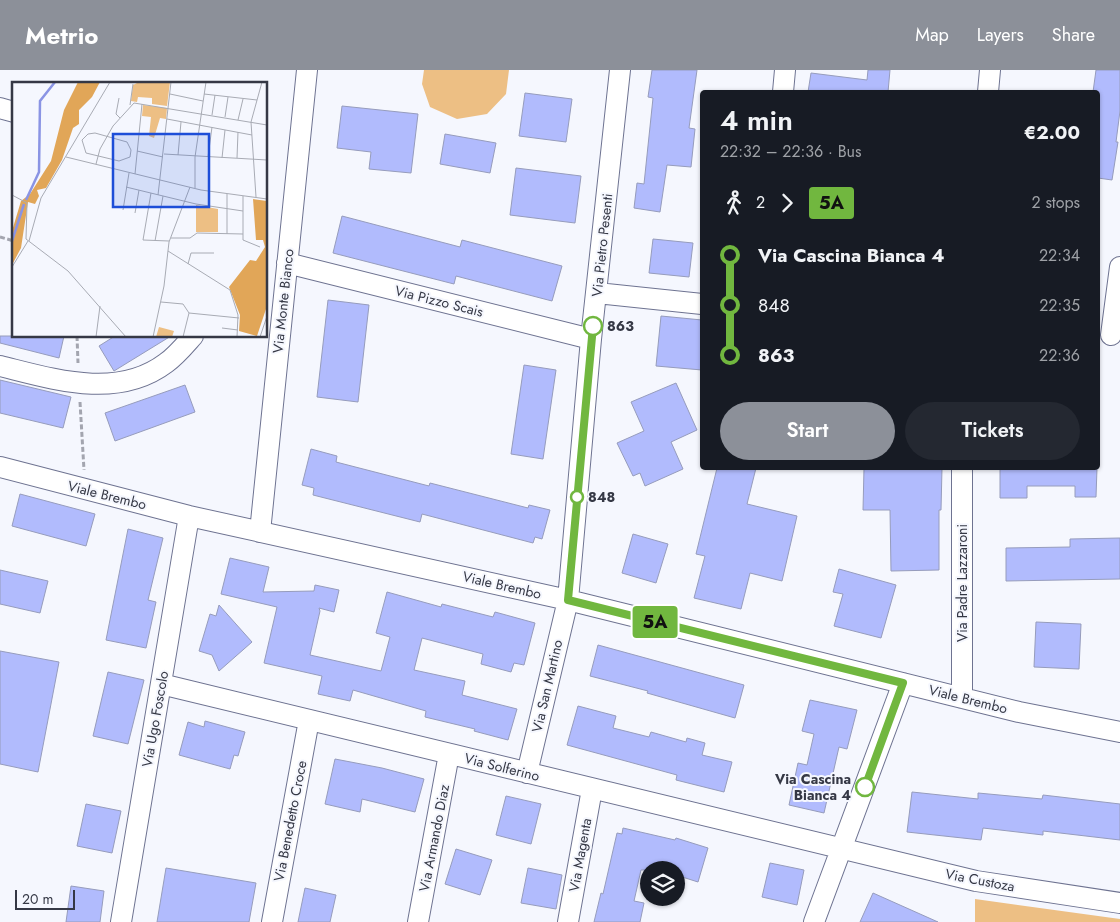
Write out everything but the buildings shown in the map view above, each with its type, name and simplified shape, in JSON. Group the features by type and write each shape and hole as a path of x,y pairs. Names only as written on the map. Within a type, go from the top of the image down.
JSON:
{"street":[{"name":"Via Monte Bianco","path":"260,532 306,70"},
{"name":"Via Pietro Pesenti","path":"568,600 592,339 620,70"},
{"path":"783,90 786,70"},
{"path":"988,90 990,70"},
{"name":"Via Pizzo Scais","path":"287,263 592,339"},
{"path":"1109,335 1120,267"},
{"path":"597,293 700,304"},
{"path":"0,366 79,383 117,383 145,375 168,362 191,338"},
{"name":"Viale Brembo","path":"0,467 189,516 568,600 1036,716 1120,732"},
{"name":"Via Padre Lazzaroni","path":"962,470 962,698"},
{"name":"Via Ugo Foscolo","path":"121,922 189,516"},
{"name":"Via San Martino","path":"527,773 568,600"},
{"path":"814,922 903,683"},
{"name":"Via Solferino","path":"161,684 842,849"},
{"name":"Via Benedetto Croce","path":"272,922 309,720"},
{"name":"Via Armando Diaz","path":"418,922 449,754"},
{"name":"Via Magenta","path":"568,922 592,789"},
{"name":"Via Custoza","path":"842,849 976,881 1120,903"}],"path":[{"path":"78,338 85,489"}],"shaded area":[{"path":"424,70 509,70 506,94 487,114 457,119 430,107 422,84"},
{"path":"975,899 1120,919 1120,922 975,922"}],"bus line":[{"name":"5A","path":"593,326 568,600 903,683 865,787"}],"place":[{"name":"863","path":"593,326"},
{"name":"848","path":"577,497"},
{"name":"Via Cascina Bianca 4","path":"865,787"}]}
